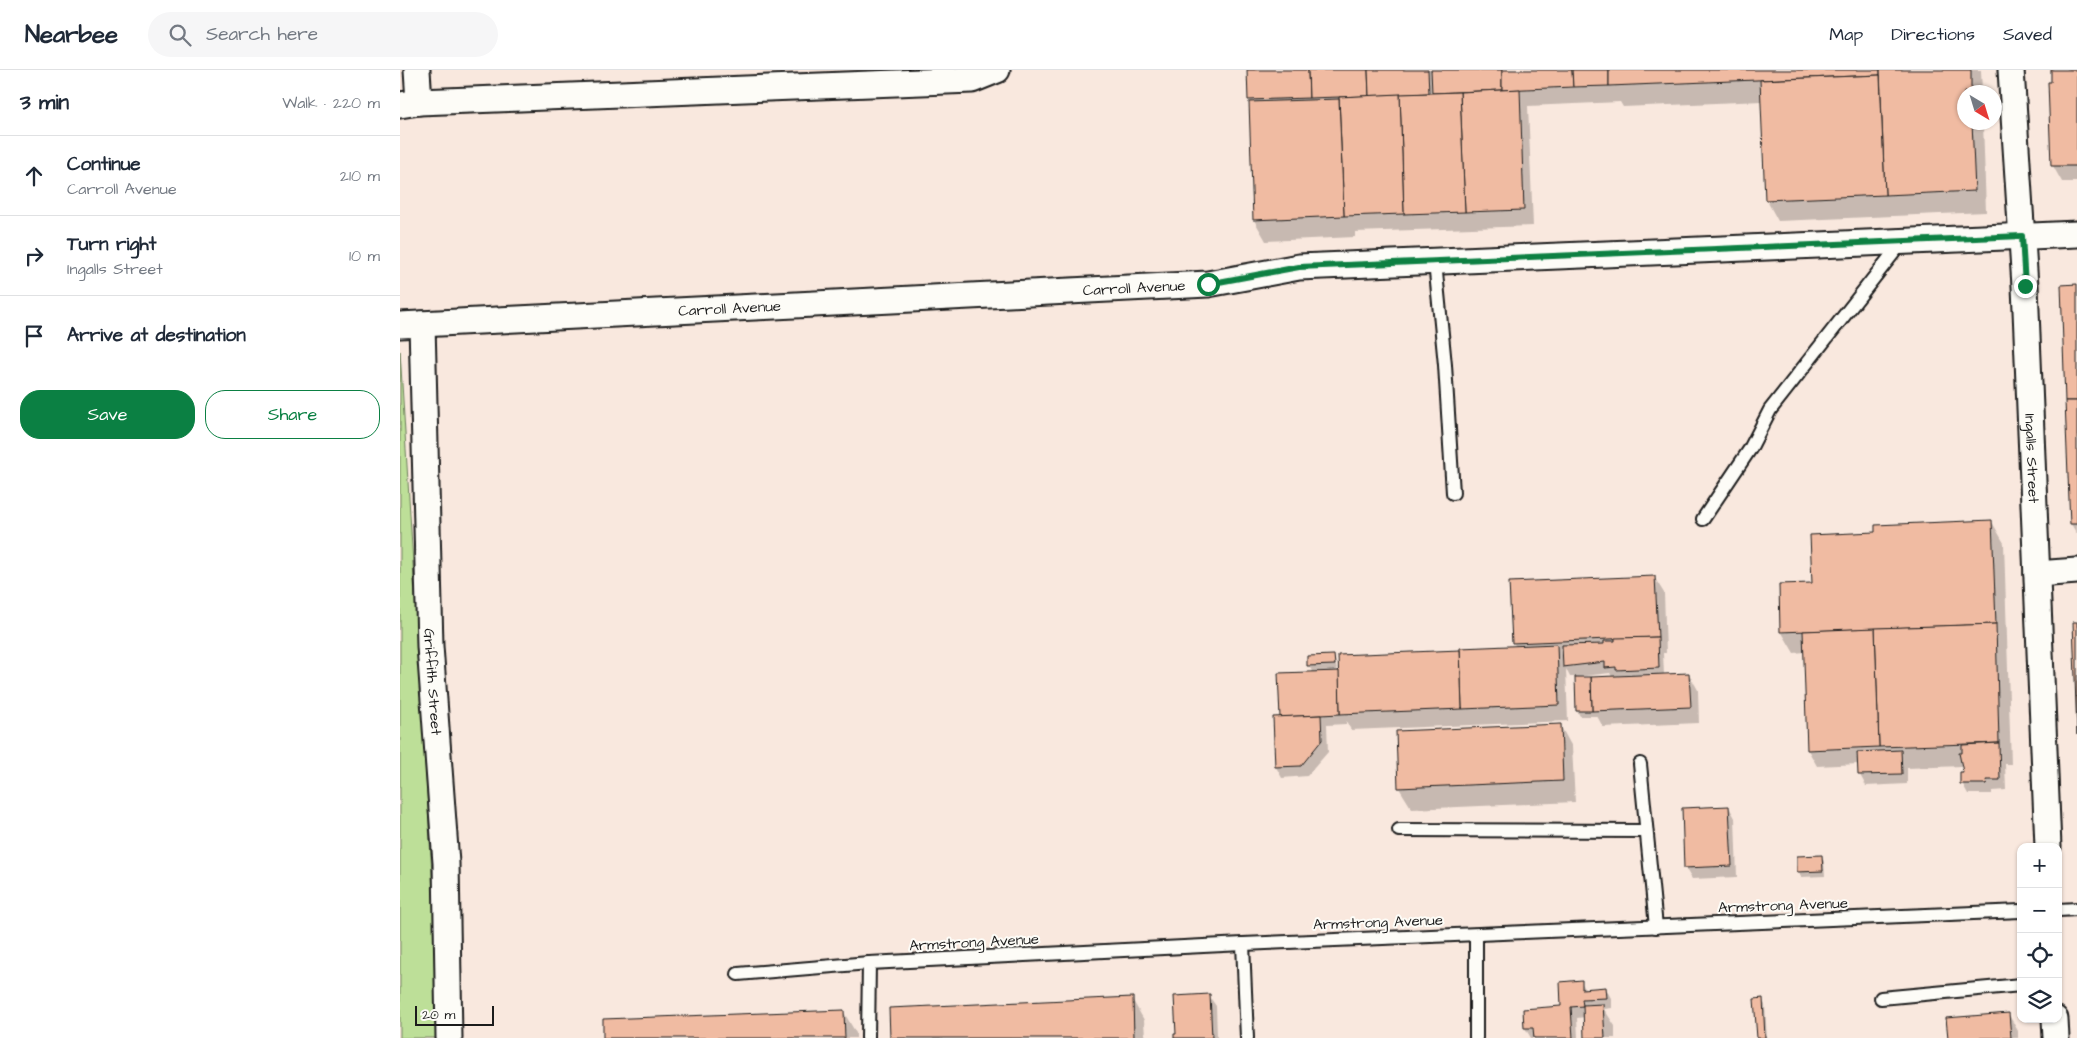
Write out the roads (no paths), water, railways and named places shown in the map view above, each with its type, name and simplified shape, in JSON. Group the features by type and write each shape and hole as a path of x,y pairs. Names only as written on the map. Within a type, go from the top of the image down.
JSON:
{"street":[{"path":"417,70 409,103 972,80 997,70"},
{"name":"Ingalls Street","path":"2011,70 2022,236 2048,843"},
{"name":"Carroll Avenue","path":"411,324 1208,284 1299,267 2077,234"},
{"name":"Griffith Street","path":"411,324 430,646 446,863 450,1038"},
{"path":"2037,574 2077,571"},
{"path":"2055,1023 2056,1038"}],"lane":[{"path":"1703,519 1750,449 1770,410 1902,242"},
{"path":"1435,262 1445,365 1453,494"},
{"path":"1640,764 1656,927"},
{"path":"1399,830 1646,831"},
{"path":"2062,910 2077,909"},
{"name":"Armstrong Avenue","path":"738,974 869,964 1243,944 2017,912"},
{"path":"1476,934 1476,1038"},
{"path":"1243,944 1247,1038"},
{"path":"868,1038 869,964"},
{"path":"1881,998 2017,984"}]}
